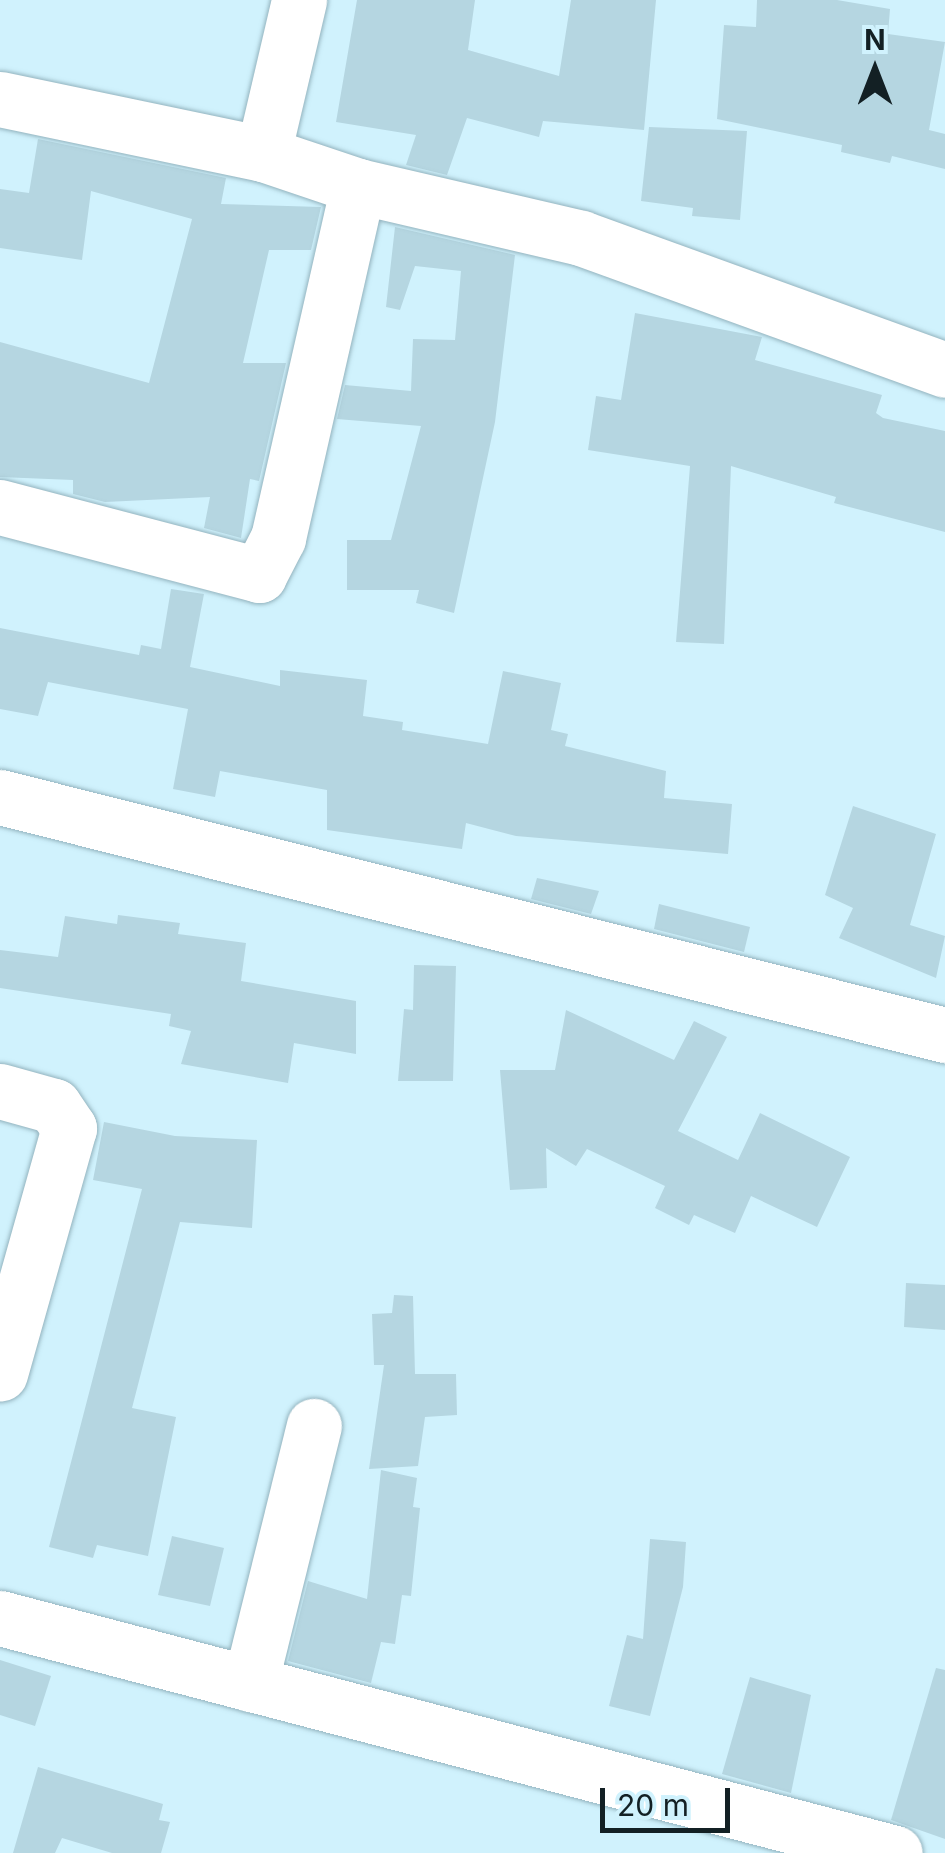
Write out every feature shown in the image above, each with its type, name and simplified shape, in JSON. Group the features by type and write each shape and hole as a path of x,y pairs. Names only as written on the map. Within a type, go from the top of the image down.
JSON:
{"street":[{"path":"263,154 299,0"},
{"path":"0,99 263,154 358,186 581,238 945,370"},
{"path":"0,507 259,575 278,538 358,186"},
{"path":"0,797 945,1035"},
{"path":"0,1091 54,1106 69,1128 0,1374"},
{"path":"250,1684 314,1426"},
{"path":"0,1618 895,1853"}],"building":[{"path":"357,0 475,0 468,50 559,76 571,0 656,0 644,130 543,121 539,137 467,118 447,175 406,165 416,135 336,122"},
{"path":"757,0 837,0 890,9 888,34 945,42 929,130 945,134 945,169 892,156 890,163 841,152 842,145 717,119 724,25 756,27"},
{"path":"649,127 747,131 740,220 692,216 693,208 641,201"},
{"path":"38,139 226,178 221,204 321,207 311,250 269,250 243,363 286,363 259,481 250,479 241,538 204,528 210,497 105,502 73,494 73,480 0,477 0,342 149,383 192,219 91,191 82,260 0,248 0,189 29,193"},
{"path":"395,227 515,255 495,422 454,613 416,603 419,590 347,590 347,540 391,540 421,426 337,419 345,385 411,391 413,339 455,340 461,271 415,266 400,310 386,307"},
{"path":"635,313 762,337 755,360 882,395 876,413 883,418 945,431 945,532 834,503 836,497 731,466 724,644 676,642 690,466 588,450 596,396 621,400"},
{"path":"171,589 204,594 190,667 280,686 280,670 367,680 363,716 403,722 402,730 488,744 503,671 561,683 551,730 568,734 565,746 666,771 664,798 732,804 728,854 516,836 466,823 462,849 327,830 327,790 220,771 215,797 173,789 188,709 48,682 38,716 0,709 0,628 139,655 141,645 161,649"},
{"path":"853,806 936,834 910,925 945,936 936,978 839,938 853,908 825,895"},
{"path":"537,878 599,891 591,914 531,899"},
{"path":"659,904 750,927 744,952 654,929"},
{"path":"118,915 180,923 178,934 246,943 241,981 356,1001 356,1054 294,1043 288,1083 181,1064 191,1031 169,1026 171,1014 0,988 0,950 58,957 65,916 117,924"},
{"path":"414,965 456,966 453,1081 398,1081 404,1009 413,1010"},
{"path":"566,1010 674,1060 694,1021 727,1037 678,1131 738,1160 760,1113 850,1157 817,1227 751,1196 735,1233 694,1215 689,1225 655,1208 665,1186 587,1149 576,1166 546,1148 547,1188 510,1190 500,1070 555,1070"},
{"path":"104,1122 175,1136 257,1140 252,1228 180,1222 132,1408 176,1417 148,1556 97,1545 93,1558 49,1547 142,1189 93,1180"},
{"path":"906,1283 945,1285 945,1330 904,1327"},
{"path":"394,1295 413,1296 415,1374 456,1374 457,1415 425,1417 418,1466 369,1469 384,1365 374,1365 372,1314 392,1313"},
{"path":"381,1470 417,1478 413,1507 420,1508 411,1596 402,1595 395,1644 381,1642 371,1683 288,1661 308,1581 367,1599"},
{"path":"172,1536 224,1548 210,1606 158,1595"},
{"path":"650,1539 686,1542 683,1587 650,1716 609,1706 627,1635 643,1639"},
{"path":"0,1660 51,1676 35,1726 0,1715"},
{"path":"936,1668 945,1670 945,1839 891,1820"},
{"path":"750,1677 811,1695 791,1793 722,1774"},
{"path":"38,1767 163,1804 159,1820 170,1822 161,1853 112,1853 62,1838 55,1853 13,1853"}]}
